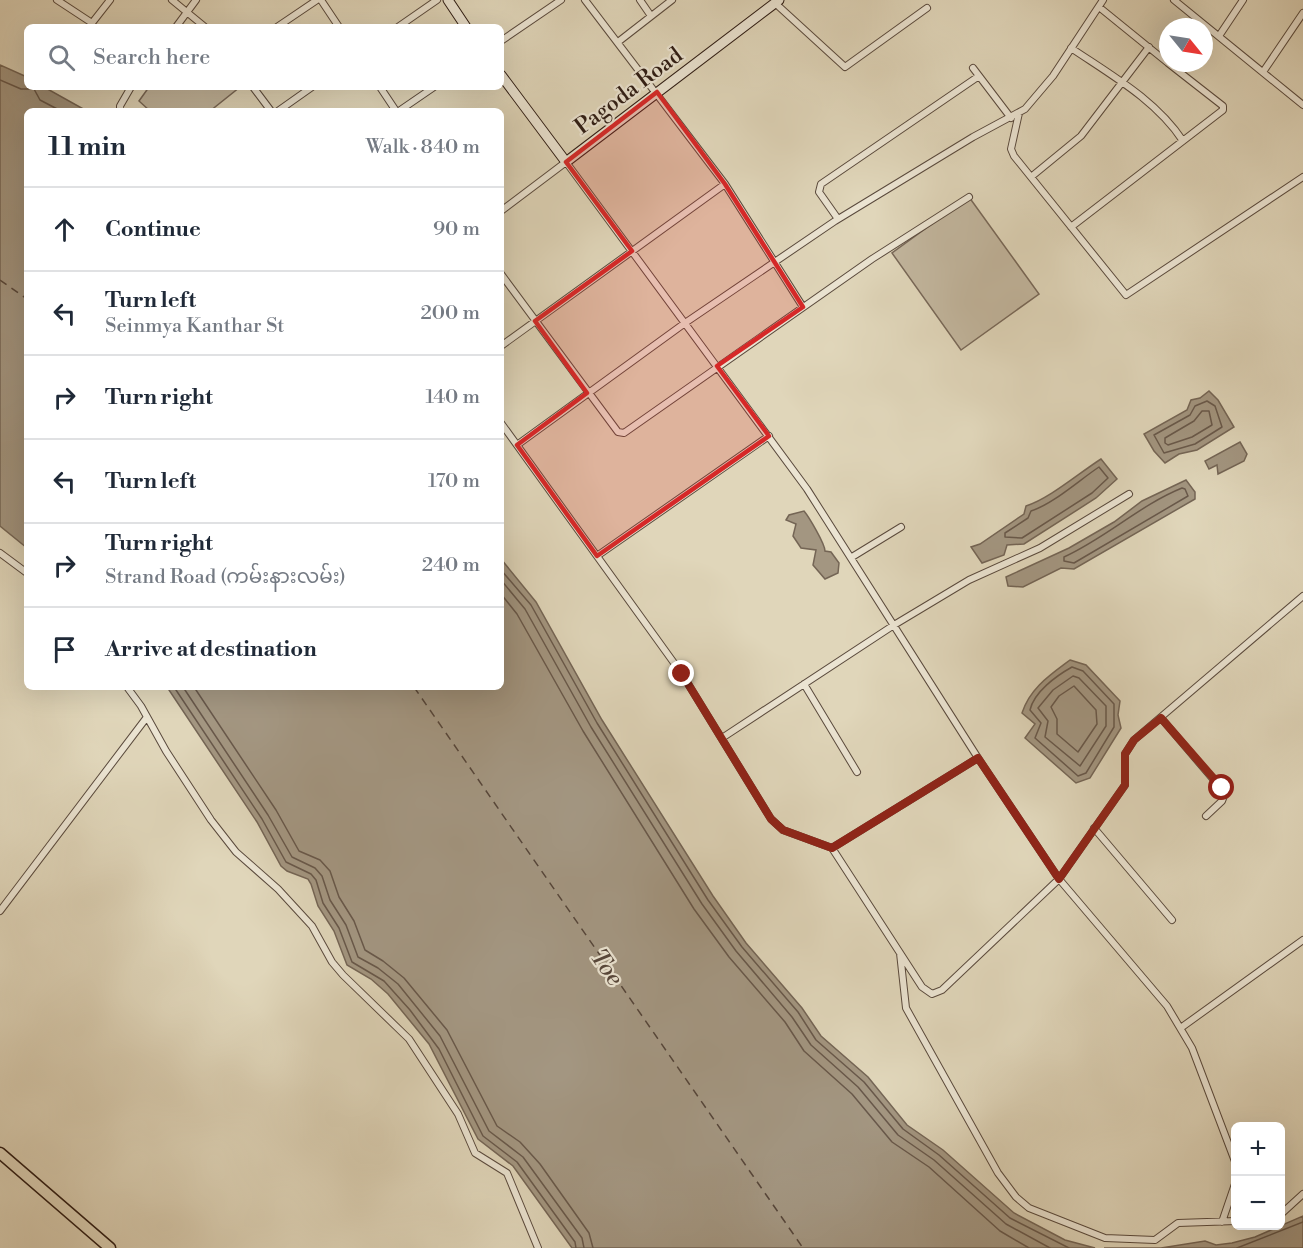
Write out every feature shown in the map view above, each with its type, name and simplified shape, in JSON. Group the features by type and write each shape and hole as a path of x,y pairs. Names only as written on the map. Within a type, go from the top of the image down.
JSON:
{"main road":[{"path":"448,0 464,24"},
{"name":"Pagoda Road","path":"566,162 777,1"},
{"path":"504,79 566,162"},
{"path":"0,1153 110,1248"}],"street":[{"path":"57,0 93,23 110,0"},
{"path":"172,0 201,24"},
{"path":"178,24 196,0"},
{"path":"282,24 319,0 337,24"},
{"path":"402,24 437,0"},
{"path":"504,39 561,0"},
{"path":"585,0 657,92 724,184 802,307"},
{"path":"640,0 651,16"},
{"path":"618,42 672,0"},
{"path":"517,445 685,323 838,219 972,137 1025,109 1053,76 1104,0"},
{"path":"1174,0 1303,105"},
{"path":"1218,36 1243,0"},
{"path":"777,1 845,67 927,8"},
{"path":"1098,8 1159,55"},
{"path":"1263,72 1303,13"},
{"path":"1030,177 1081,136 1149,47"},
{"path":"1071,48 1123,83 1156,109 1183,141"},
{"path":"973,68 1011,118"},
{"path":"1071,227 1224,108 1179,72"},
{"path":"838,219 818,190 820,184 979,75"},
{"path":"120,108 129,90"},
{"path":"255,90 269,108"},
{"path":"282,108 308,90"},
{"path":"382,90 396,108"},
{"path":"402,108 430,90"},
{"path":"1019,113 1011,149 1030,177 1122,291 1129,295 1303,177"},
{"path":"566,162 769,436 852,558 978,758 1059,879 1167,1006 1182,1027 1231,1151"},
{"name":"Pagoda Road","path":"504,209 566,162"},
{"path":"504,344 724,184"},
{"path":"504,278 587,393 618,432 624,434 802,307 969,197"},
{"path":"504,427 682,674 771,819 783,830 832,848 922,987 932,994 942,990 1059,879 1125,785 1125,754 1134,740 1303,596"},
{"path":"597,556 769,436"},
{"path":"722,738 894,625 969,580 1040,548 1129,494"},
{"path":"852,558 901,527"},
{"path":"0,553 24,571"},
{"path":"804,684 857,772"},
{"path":"129,690 205,812 236,852 278,889 305,918 337,969 409,1040 459,1114 475,1153 507,1173 538,1248"},
{"path":"0,911 147,717"},
{"path":"1161,718 1225,793 1224,798 1206,816"},
{"path":"832,848 978,758"},
{"path":"1094,828 1172,920"},
{"path":"1182,1027 1303,940"},
{"path":"900,951 906,1008 998,1173 1016,1197 1029,1208 1105,1238 1117,1240 1155,1240 1178,1223 1231,1221"},
{"path":"1285,1211 1303,1194"},
{"path":"1222,1222 1231,1195"}],"highlighted area":[{"path":"657,92 725,184 803,307 717,366 769,436 597,556 517,445 587,393 535,321 632,251 566,162"}],"shaded area":[{"path":"147,90 236,90 214,108 147,108 139,101"},
{"path":"969,197 1039,294 961,350 892,253"}],"water":[{"path":"0,65 24,76 24,90 49,90 82,108 24,108 24,546 0,526"},
{"path":"1209,391 1218,400 1234,427 1197,450 1179,454 1165,463 1154,451 1144,434 1187,410 1191,400 1200,398"},
{"path":"1240,442 1247,454 1244,461 1218,474 1217,465 1209,469 1205,461"},
{"path":"1101,459 1117,479 1096,498 1024,544 1007,545 1004,555 982,563 971,547 980,544 1024,514 1026,506 1054,492"},
{"path":"1186,480 1195,492 1195,499 1074,569 1061,568 1023,587 1008,586 1006,577 1069,548 1114,522 1142,501"},
{"path":"804,511 820,537 825,551 831,552 839,563 838,573 825,579 813,565 816,550 801,548 793,536 796,524 786,520 789,515"},
{"name":"Toe","path":"504,563 536,602 602,720 713,896 746,943 802,1008 821,1036 868,1077 907,1125 943,1150 1014,1213 1065,1240 1095,1248 572,1248 513,1166 478,1139 429,1044 388,994 371,979 347,965 334,931 318,906 308,879 287,871 281,866 257,822 169,690 504,690"},
{"path":"1070,660 1086,665 1120,701 1118,715 1121,728 1090,778 1076,783 1025,738 1035,724 1022,713 1035,689"},
{"path":"1303,1216 1303,1248 1161,1248 1205,1241 1216,1245 1232,1243 1271,1230 1285,1230 1285,1224"}],"ferry route":[{"path":"0,280 24,297"},
{"path":"416,690 803,1248"}],"route":[{"path":"682,674 771,819 783,830 832,848 978,758 1059,879 1125,785 1125,754 1134,740 1161,718 1222,788"}]}
